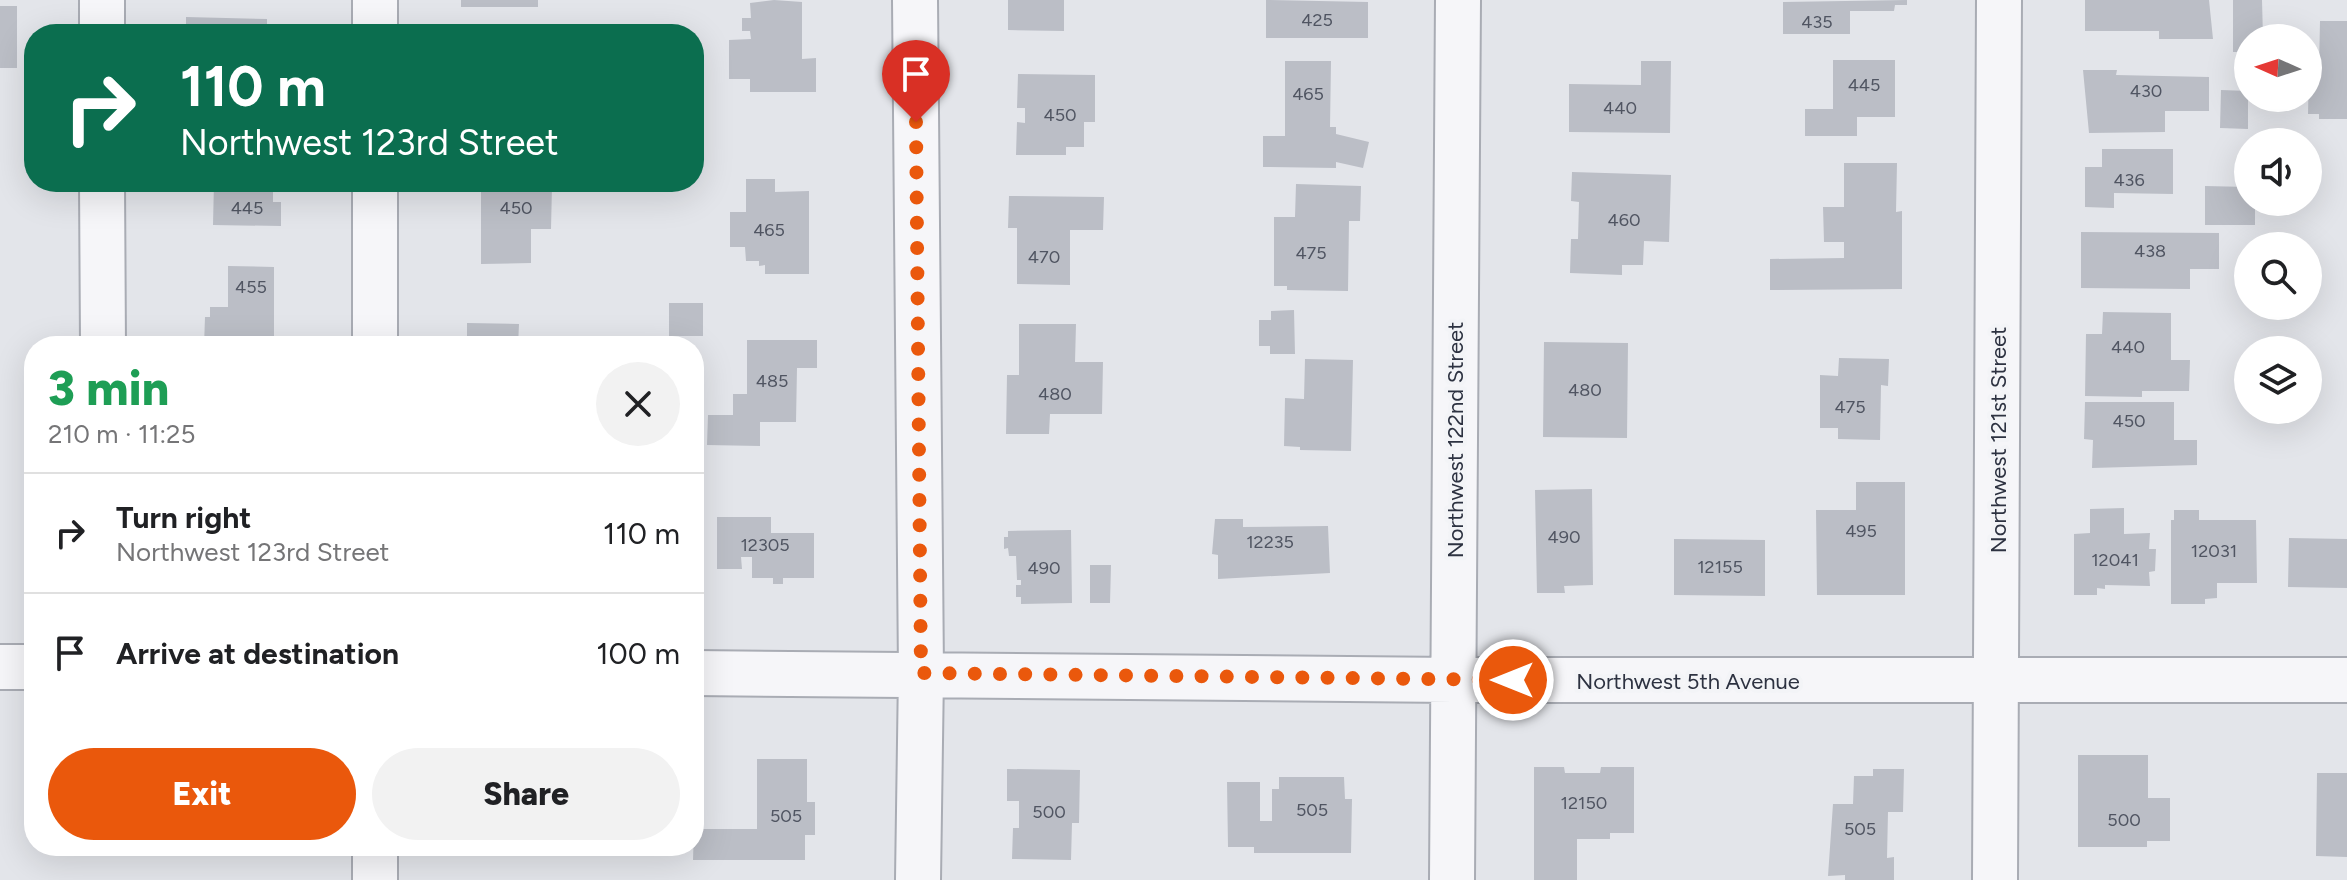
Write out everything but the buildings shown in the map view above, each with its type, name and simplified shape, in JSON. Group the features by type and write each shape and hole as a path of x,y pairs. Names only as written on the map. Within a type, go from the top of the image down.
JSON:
{"street":[{"path":"102,0 102,24"},
{"path":"375,0 375,24"},
{"path":"915,0 921,673 918,880"},
{"name":"Northwest 122nd Street","path":"1452,880 1458,0"},
{"name":"Northwest 121st Street","path":"1995,880 1999,0"},
{"path":"102,192 103,336"},
{"path":"375,192 375,336"},
{"path":"0,667 24,667"},
{"name":"Northwest 5th Avenue","path":"704,673 1453,680 2347,680"},
{"path":"375,856 375,880"}],"route":[{"path":"916,122 921,673 1513,680"}]}
